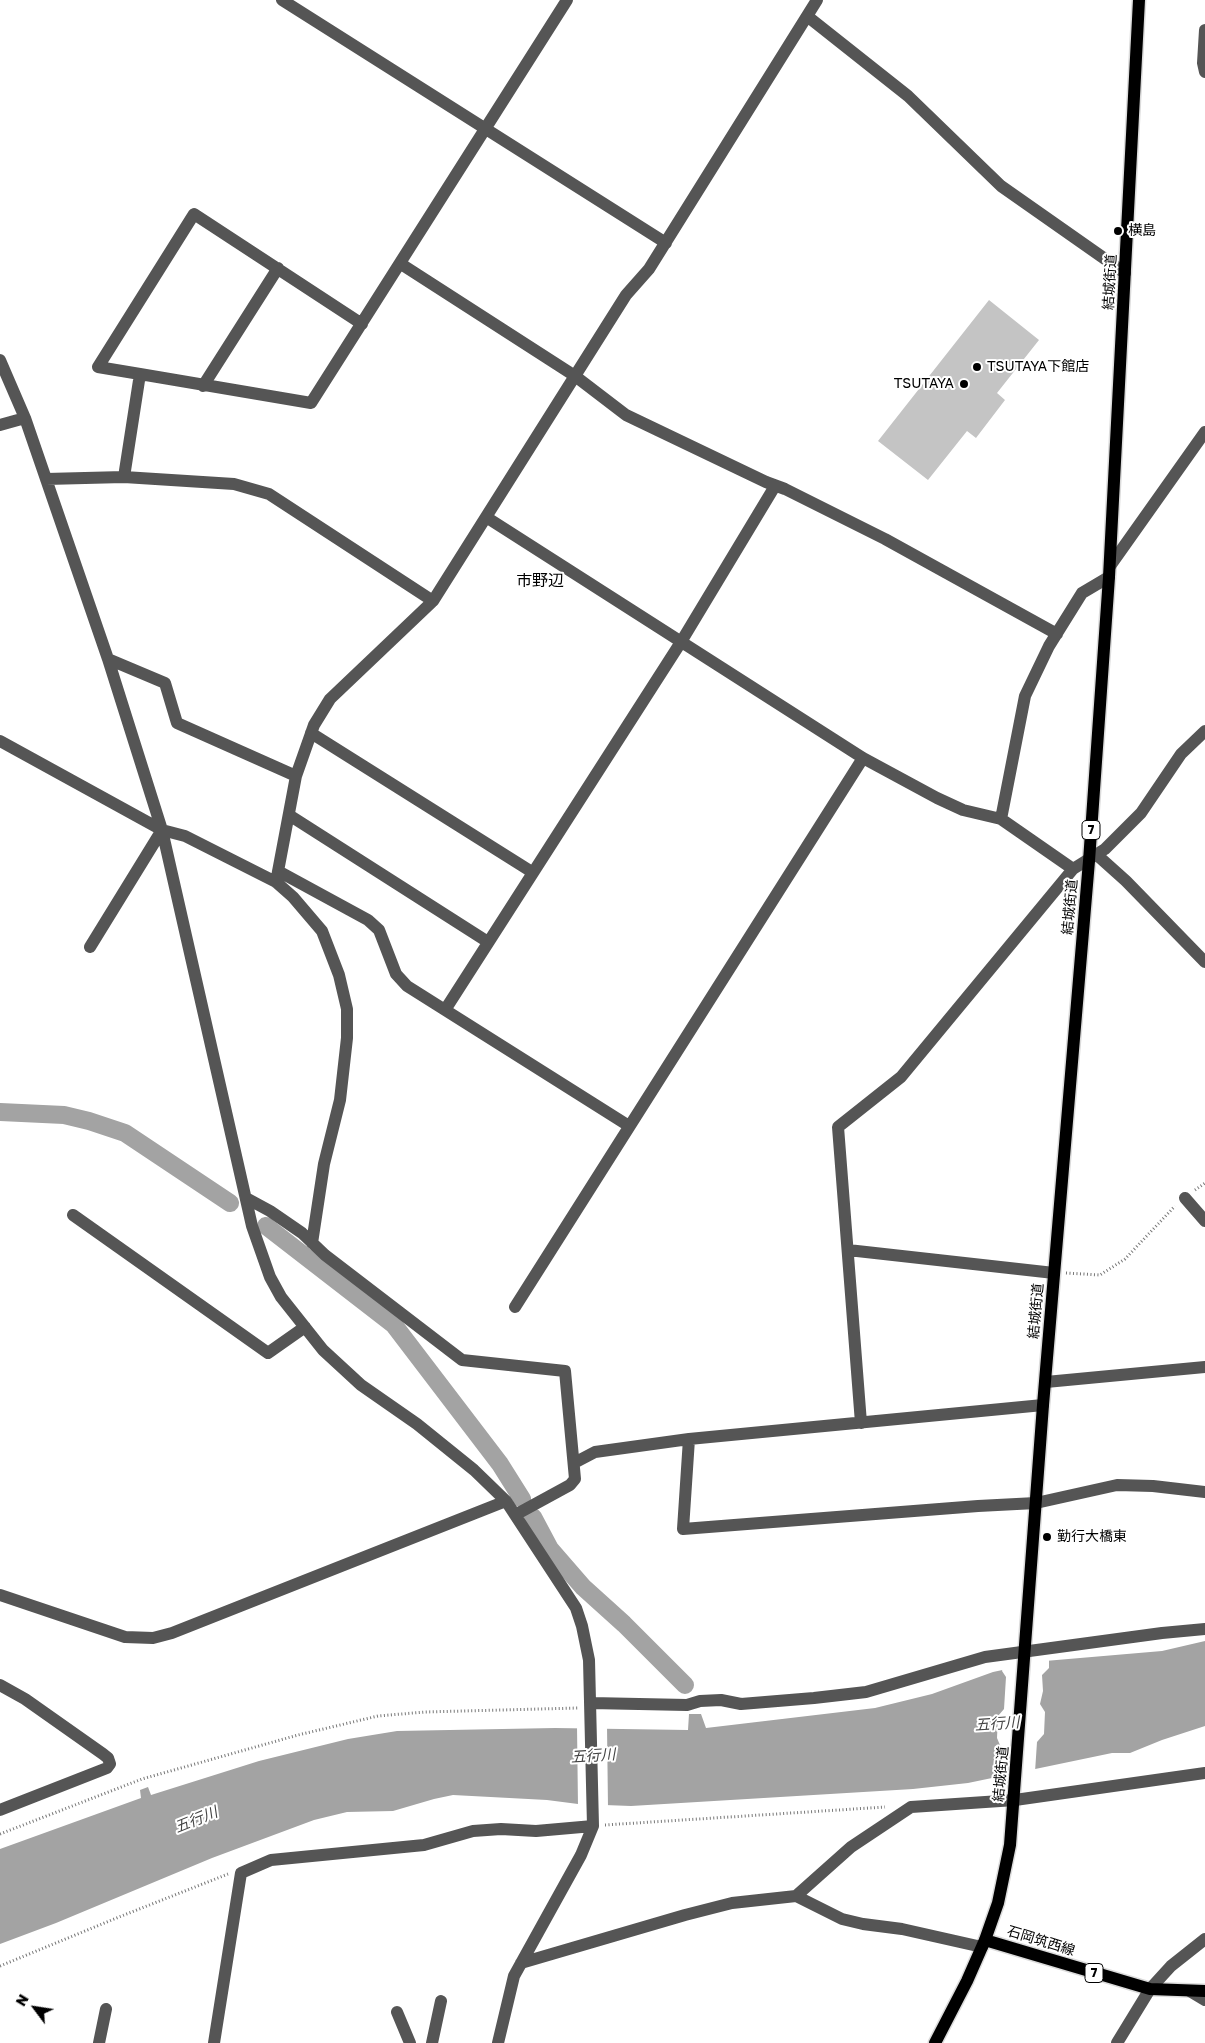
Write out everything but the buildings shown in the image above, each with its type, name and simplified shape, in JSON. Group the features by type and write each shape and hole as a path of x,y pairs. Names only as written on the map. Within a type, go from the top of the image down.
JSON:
{"main road":[{"name":"結城街道","path":"938,2042 983,1944 998,1903 1010,1845 1015,1797 1043,1404 1093,858 1110,572 1139,0"},
{"name":"石岡筑西線","path":"983,1944 1150,1989 1205,1991"}],"street":[{"path":"282,0 666,243"},
{"path":"362,324 194,214 98,367 311,403 401,264 567,0"},
{"path":"312,1243 324,1164 340,1100 347,1038 347,1009 340,975 322,931 277,876 296,776 311,733 330,699 434,601 626,295 649,268 666,243 817,0"},
{"path":"807,16 908,96 1001,186 1125,273"},
{"path":"1205,30 1203,63 1205,72"},
{"path":"401,264 574,376 626,414 885,539 1057,634"},
{"path":"203,386 278,268"},
{"path":"0,360 25,418 108,659 162,830 252,1226 270,1277 281,1297 323,1350 361,1385 417,1424 474,1470 506,1501 576,1608 589,1660 594,1822 581,1855 514,1976 498,2043"},
{"path":"124,477 140,374"},
{"path":"0,424 25,418"},
{"path":"1001,819 1025,696 1057,634 1082,594 1110,572 1205,432"},
{"path":"46,479 124,477 234,484 269,494 434,601"},
{"path":"445,1010 681,642 775,486"},
{"path":"486,517 862,758 936,798 963,810 1001,819 1073,869"},
{"path":"108,659 165,683 177,723 296,776"},
{"path":"861,1423 838,1127 902,1077 1073,869 1105,849 1142,813 1181,754 1205,731"},
{"path":"311,733 532,872"},
{"path":"0,742 162,830 185,836 277,876 368,920 379,930 394,969 402,982 629,1126"},
{"path":"515,1307 862,758"},
{"path":"288,815 488,942"},
{"path":"90,947 162,830"},
{"path":"1093,858 1126,881 1205,962"},
{"path":"246,1198 270,1211 302,1233 324,1255 364,1283 378,1297 462,1360 565,1371 575,1478 570,1485 515,1515"},
{"path":"1184,1198 1205,1221"},
{"path":"73,1215 268,1353 305,1327"},
{"path":"848,1250 1054,1273"},
{"path":"1046,1382 1205,1367"},
{"path":"574,1463 595,1452 689,1439 1043,1404"},
{"path":"689,1439 683,1529 978,1506 1036,1504 1117,1485 1153,1486 1205,1492"},
{"path":"0,1594 125,1637 153,1638 172,1633 506,1501"},
{"path":"591,1708 686,1705 700,1701 721,1700 741,1704 866,1692 985,1657 1026,1655 1162,1633 1205,1629"},
{"path":"0,1685 25,1699 103,1754 108,1758 110,1764 106,1768 0,1810"},
{"path":"796,1896 850,1847 911,1807 1015,1797 1205,1773"},
{"path":"214,2043 241,1874 271,1860 424,1845 473,1831 501,1829 536,1831 594,1822"},
{"path":"521,1963 684,1915 732,1903 796,1896 842,1919 983,1944"},
{"path":"1117,2043 1150,1989 1171,1966 1205,1939"},
{"path":"1190,1991 1205,2000"},
{"path":"432,2043 441,2001"},
{"path":"99,2043 106,2009"},
{"path":"397,2012 410,2043"}],"path":[{"path":"1054,1273 1100,1275 1125,1259 1178,1202 1205,1183"},
{"path":"0,1834 142,1779 298,1735 378,1716 435,1712 591,1708"},
{"path":"594,1822 887,1807"},
{"path":"0,1966 227,1874 241,1874"}],"water":[{"name":"五行川","path":"1205,1641 1205,1726 1130,1753 1112,1753 968,1783 913,1789 631,1806 453,1795 393,1811 347,1812 314,1820 212,1858 56,1923 0,1944 0,1849 141,1798 140,1790 148,1787 151,1795 259,1761 348,1739 397,1731 555,1728 688,1730 689,1714 701,1714 706,1728 875,1708 932,1694 993,1672 1045,1661 1162,1651"}],"pier":[{"path":"1049,1658 1049,1668 1042,1675 1043,1691 1040,1704 1045,1712 1044,1734 1037,1742 1035,1772 995,1780 1000,1774 1002,1750 997,1738 998,1716 1004,1709 1006,1677 1002,1671 1003,1667"},
{"path":"577,1726 607,1726 608,1808 578,1807"}],"waterway":[{"path":"0,1112 64,1115 125,1133 230,1203"},
{"path":"266,1226 394,1325 500,1464 522,1499"},
{"path":"533,1517 550,1549 583,1587 624,1624 685,1685"}],"place":[{"name":"横島","path":"1118,231"},
{"name":"TSUTAYA下館店","path":"977,367"},
{"name":"TSUTAYA","path":"964,384"},
{"name":"勤行大橋東","path":"1047,1537"}],"district":[{"name":"市野辺","path":"540,581"}]}
